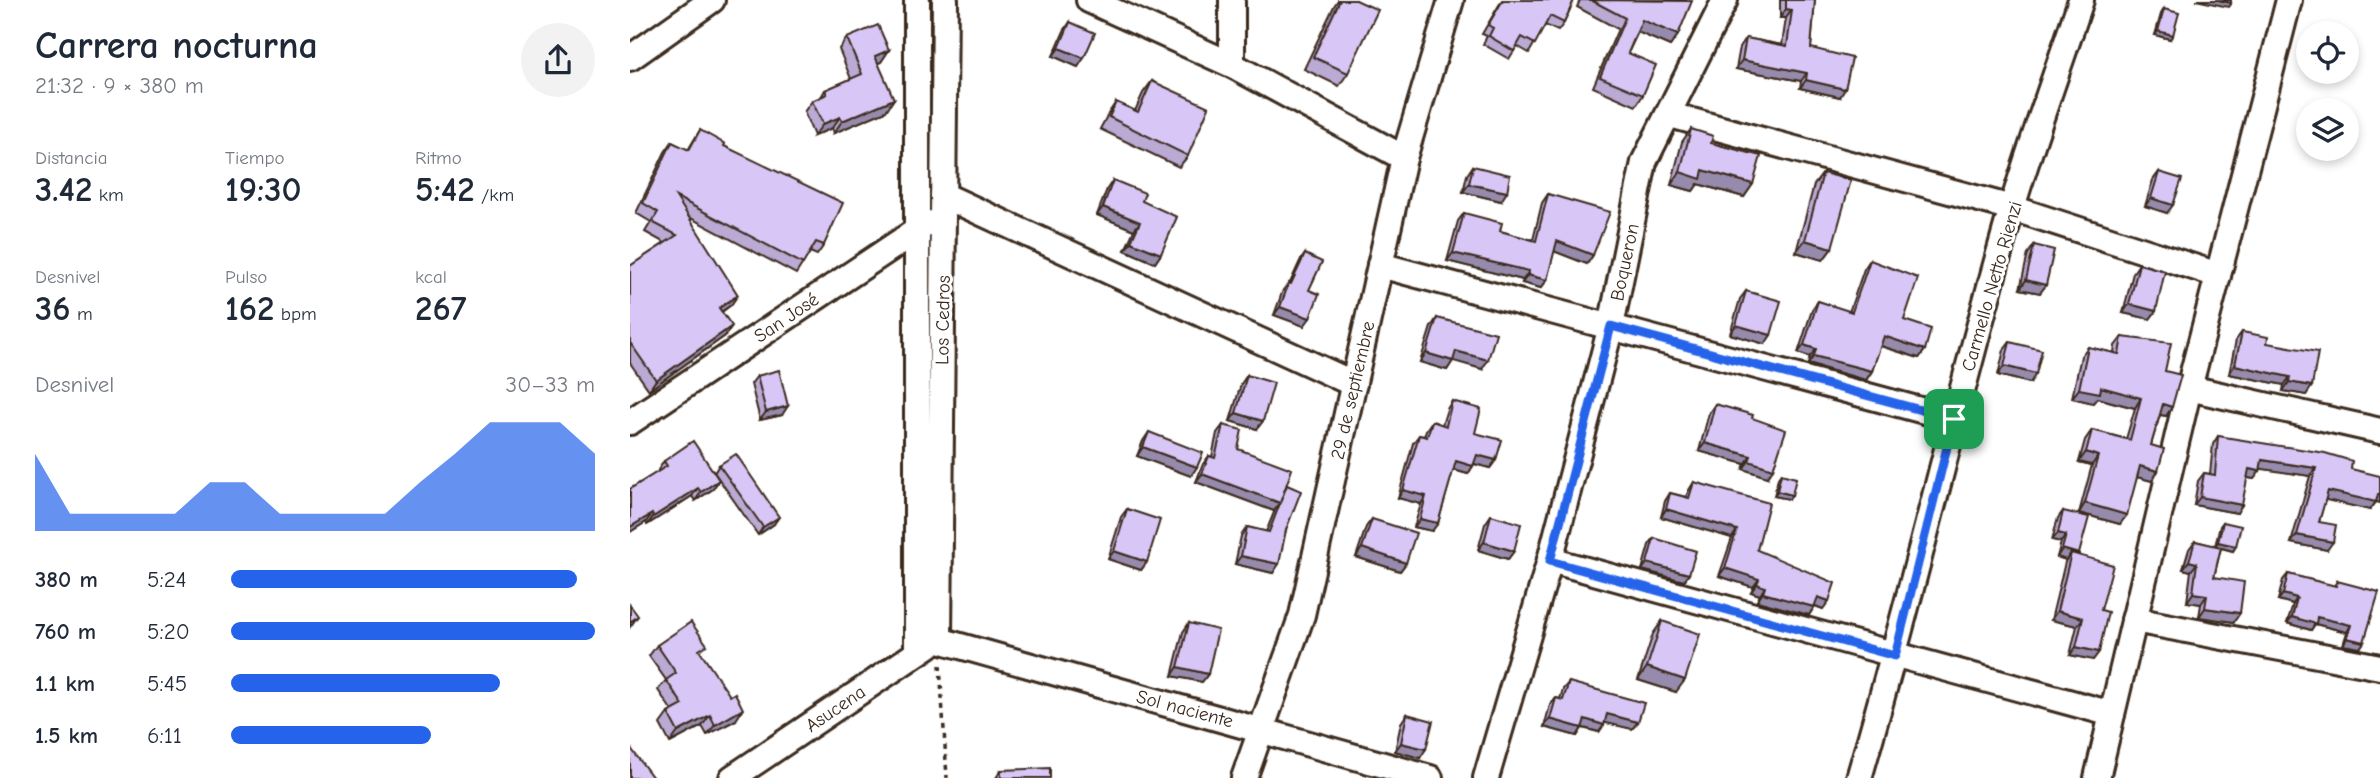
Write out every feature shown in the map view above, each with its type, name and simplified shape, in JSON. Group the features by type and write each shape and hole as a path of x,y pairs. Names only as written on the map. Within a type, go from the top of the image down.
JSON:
{"street":[{"path":"630,58 712,0"},
{"path":"917,0 917,652"},
{"name":"Los Cedros","path":"939,640 945,0"},
{"path":"1089,0 1232,65 1404,158"},
{"path":"1232,0 1232,65"},
{"name":"29 de septiembre","path":"1244,778 1302,615 1404,158 1451,0"},
{"name":"Boqueron","path":"1486,778 1550,561 1611,326 1644,163 1725,0"},
{"name":"Carmello Netto Rienzi","path":"1859,778 1895,656 1954,419 2012,208 2081,0"},
{"path":"2097,778 2189,388 2289,0"},
{"path":"1670,115 2012,208 2218,275"},
{"path":"943,204 1354,384"},
{"name":"San José","path":"634,410 917,231 943,204"},
{"path":"1380,265 1954,419"},
{"path":"2189,388 2380,431"},
{"path":"1550,561 2112,714"},
{"path":"2134,620 2380,667"},
{"name":"Asucena","path":"732,778 917,652 939,640"},
{"name":"Sol naciente","path":"939,640 1430,778"}],"path":[{"path":"939,640 947,778"}],"building":[{"path":"1340,0 1356,0 1378,10 1348,73 1313,57"},
{"path":"1503,0 1574,0 1564,23 1550,16 1535,44 1522,37 1514,51 1489,36 1493,28 1488,25"},
{"path":"1591,0 1692,1 1678,35 1642,20 1628,53 1656,65 1643,95 1600,77 1625,18"},
{"path":"1786,0 1815,0 1811,48 1852,58 1845,89 1806,80 1807,73 1742,60 1746,38 1787,46 1792,10 1786,9"},
{"path":"2164,9 2179,13 2173,35 2158,31"},
{"path":"1070,22 1095,33 1084,58 1059,48"},
{"path":"878,25 889,50 875,56 894,99 842,121 840,117 823,124 812,101 827,94 825,90 862,74 847,38"},
{"path":"1152,81 1209,107 1188,156 1109,117 1116,102 1138,112"},
{"path":"1691,129 1713,136 1711,143 1761,156 1753,184 1703,170 1701,179 1680,172"},
{"path":"700,130 725,144 724,146 843,203 824,245 816,242 803,264 676,197 738,295 719,308 732,326 656,380 630,345 630,266 677,235 652,222 658,212 643,203 672,142 689,150"},
{"path":"1473,166 1510,175 1507,192 1469,184"},
{"path":"2159,172 2182,179 2173,205 2151,198"},
{"path":"1823,173 1851,180 1832,248 1805,240"},
{"path":"1113,180 1145,193 1142,201 1177,217 1161,254 1131,242 1140,222 1103,207"},
{"path":"1548,194 1610,212 1593,255 1557,241 1547,280 1528,275 1529,271 1453,253 1464,213 1502,223 1500,231 1536,241"},
{"path":"2034,245 2054,250 2046,285 2026,280"},
{"path":"1305,254 1322,262 1309,290 1319,294 1310,318 1280,307"},
{"path":"1870,260 1918,278 1904,320 1931,329 1925,350 1884,336 1872,371 1814,356 1816,349 1804,345 1818,301 1852,312"},
{"path":"2139,264 2165,271 2156,311 2129,304"},
{"path":"1746,291 1781,301 1771,335 1736,325"},
{"path":"1437,318 1496,333 1488,360 1456,351 1453,361 1426,353"},
{"path":"2242,332 2268,337 2267,343 2318,352 2312,386 2289,382 2290,377 2235,365"},
{"path":"2122,337 2171,343 2165,371 2181,375 2172,407 2163,404 2151,445 2164,449 2158,471 2140,466 2127,515 2085,503 2098,456 2086,452 2092,430 2130,440 2141,398 2101,387 2100,393 2079,389 2088,347 2119,354"},
{"path":"2010,342 2042,350 2036,374 2004,366"},
{"path":"779,370 788,406 766,412 757,376"},
{"path":"1247,375 1274,383 1263,421 1236,413"},
{"path":"1452,401 1481,409 1475,433 1502,440 1496,460 1477,455 1473,466 1456,461 1438,523 1420,519 1426,496 1403,490 1419,435 1427,437 1432,421 1446,426"},
{"path":"1715,404 1753,415 1752,418 1786,430 1773,469 1749,461 1751,456 1705,443"},
{"path":"1223,425 1242,430 1238,449 1292,469 1280,503 1202,474 1209,456 1215,458"},
{"path":"1149,432 1203,453 1197,467 1143,447"},
{"path":"2218,436 2325,453 2352,461 2351,469 2380,476 2380,494 2376,502 2328,491 2319,522 2336,525 2333,542 2297,535 2316,468 2262,460 2260,471 2249,469 2242,505 2200,497 2204,473 2215,475"},
{"path":"693,441 719,480 701,492 698,488 653,517 652,514 630,527 630,489 667,466 664,461"},
{"path":"736,454 779,517 763,527 719,465"},
{"path":"1781,474 1796,478 1792,495 1777,491"},
{"path":"1694,482 1769,503 1757,550 1835,583 1829,601 1818,597 1814,607 1763,593 1765,587 1757,584 1759,579 1725,568 1737,530 1666,509 1670,493 1689,498"},
{"path":"1287,485 1301,491 1286,530 1279,564 1241,556 1247,527 1269,532"},
{"path":"1127,509 1160,520 1147,562 1114,551"},
{"path":"2063,511 2089,517 2079,554 2062,549 2066,535 2058,533"},
{"path":"1491,515 1521,524 1514,551 1484,542"},
{"path":"1372,519 1416,533 1406,563 1362,548"},
{"path":"2223,522 2241,526 2236,546 2218,542"},
{"path":"1654,538 1696,551 1689,574 1647,563"},
{"path":"2195,541 2221,547 2214,577 2244,582 2240,613 2205,608 2207,595 2193,593 2197,563 2189,561"},
{"path":"2071,553 2113,565 2101,610 2108,612 2099,652 2076,647 2083,618 2057,611"},
{"path":"2288,574 2336,586 2337,581 2379,592 2364,642 2347,638 2351,625 2317,617 2316,624 2292,617 2297,598 2283,594"},
{"path":"630,605 638,616 630,622"},
{"path":"1662,621 1700,634 1685,680 1647,667"},
{"path":"691,622 707,645 699,650 730,696 735,693 743,709 715,725 710,715 678,732 668,713 683,705 666,680 676,673 657,645"},
{"path":"1189,623 1218,630 1208,674 1178,667"},
{"path":"1569,682 1644,703 1638,722 1607,714 1604,725 1585,719 1582,728 1550,719 1556,698 1563,700"},
{"path":"1407,714 1433,721 1426,749 1401,743"},
{"path":"630,747 653,778 630,778"},
{"path":"1050,768 1050,778 1001,778 1001,770"}],"route":[{"path":"1611,326 1954,419 1895,656 1550,561 1611,326"}]}
